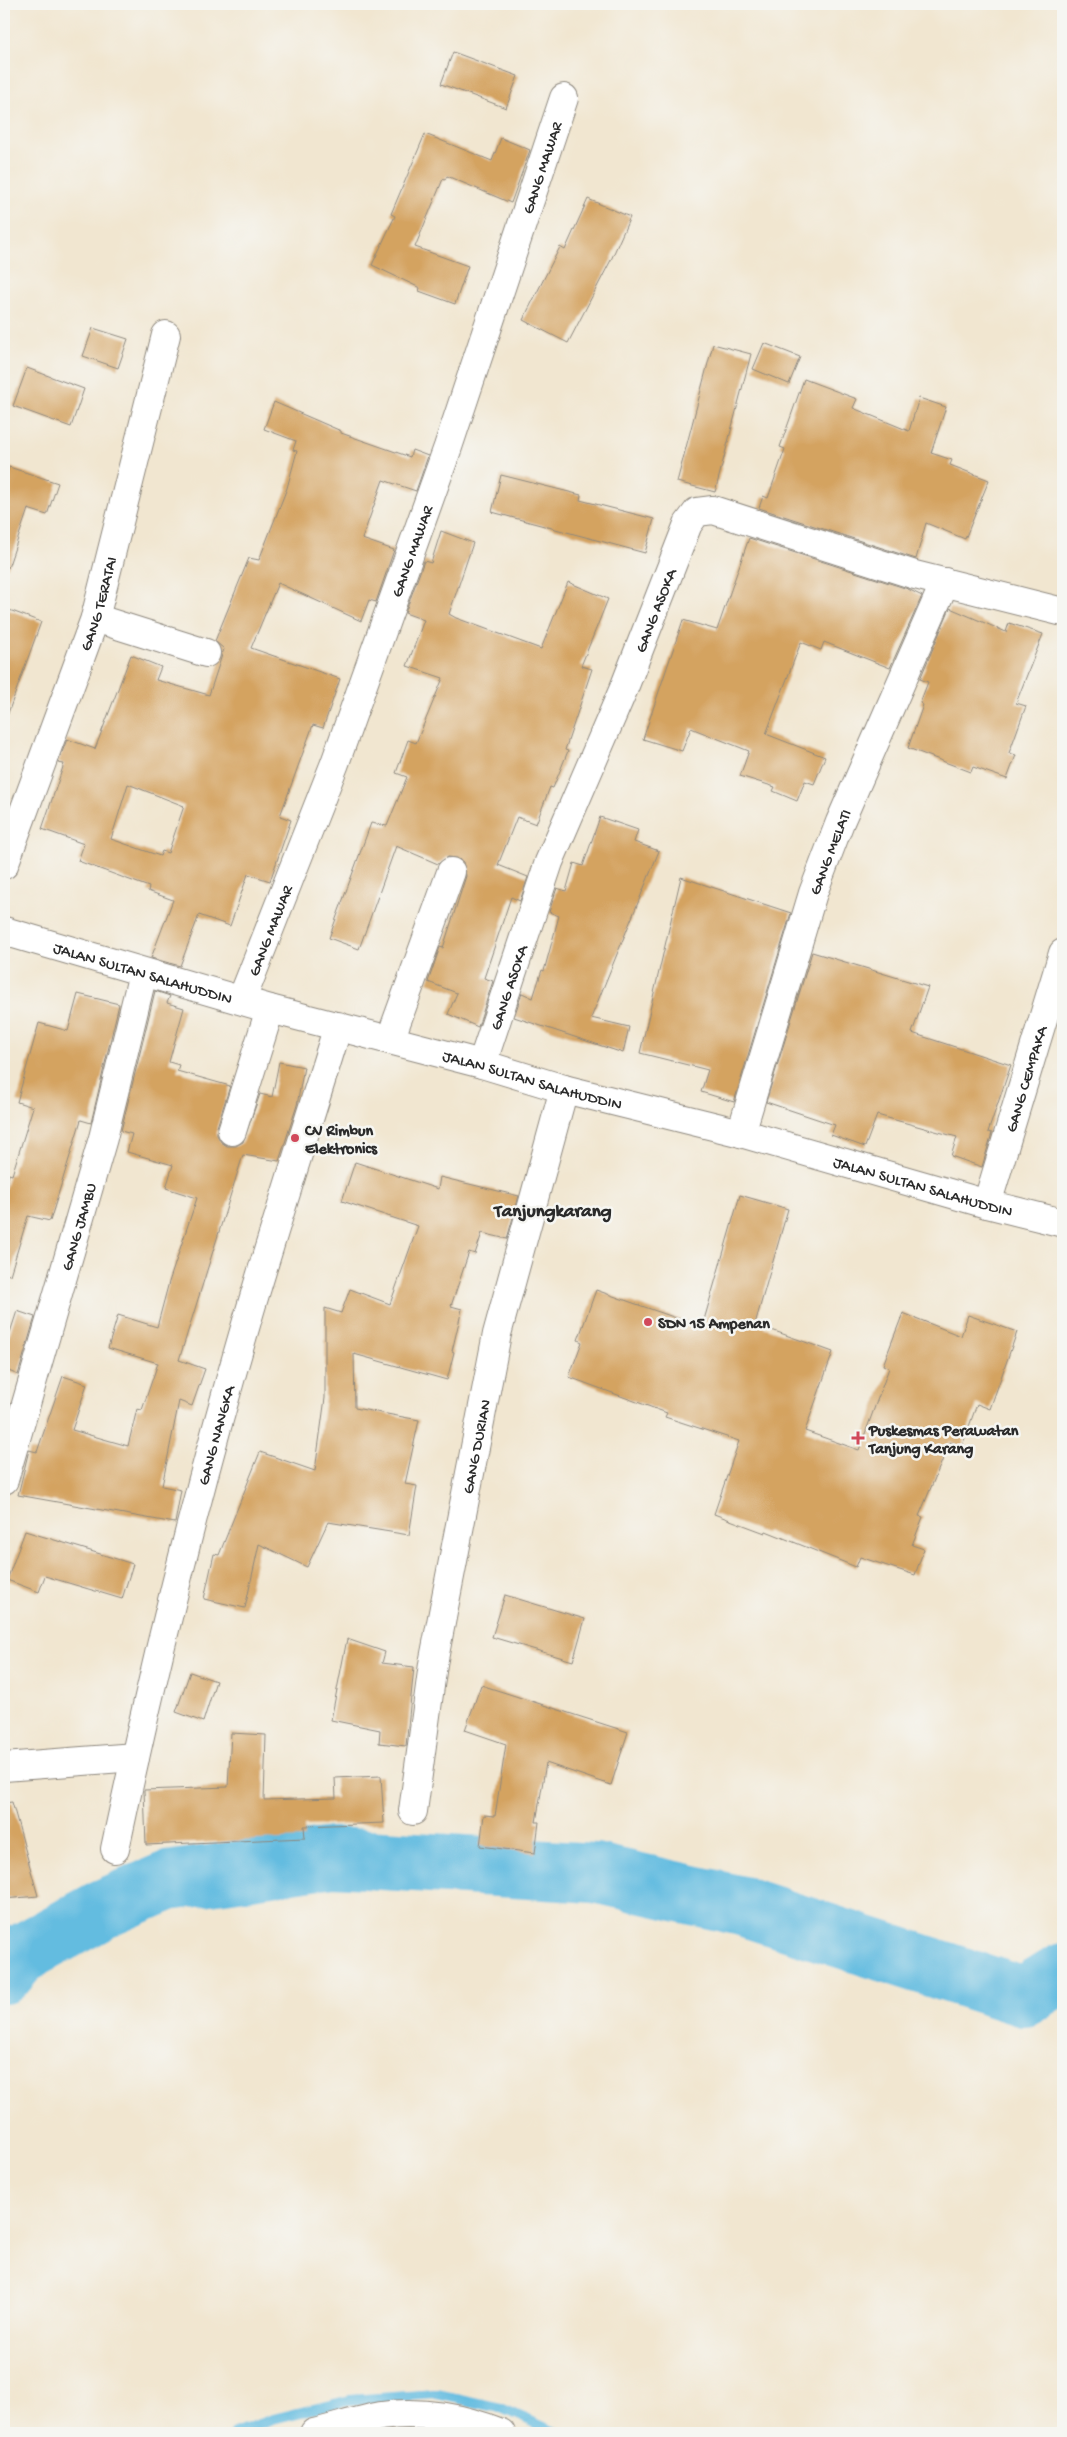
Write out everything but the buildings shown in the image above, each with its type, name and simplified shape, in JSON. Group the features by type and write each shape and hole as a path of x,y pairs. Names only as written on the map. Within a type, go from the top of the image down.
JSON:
{"street":[{"name":"GANG MAWAR","path":"242,999 335,763 448,447 564,98"},
{"name":"GANG TERATAI","path":"4,866 95,618 166,336"},
{"name":"GANG ASOKA","path":"482,1064 549,862 624,688 688,524 697,512 713,510 915,575 1063,612"},
{"name":"GANG MELATI","path":"740,1133 813,893 840,822 945,582"},
{"path":"95,618 206,653"},
{"path":"390,1040 451,872"},
{"name":"JALAN SULTAN SALAHUDDIN","path":"4,931 143,973 242,999 270,1009 482,1064 564,1089 740,1133 987,1204 1063,1223"},
{"name":"GANG CEMPAKA","path":"987,1204 1063,953"},
{"name":"GANG JAMBU","path":"4,1480 103,1138 143,973"},
{"path":"232,1131 270,1009"},
{"name":"GANG NANGKA","path":"115,1848 160,1647 245,1330 338,1026"},
{"name":"GANG DURIAN","path":"413,1811 433,1664 496,1334 564,1089"},
{"path":"4,1767 135,1758"},
{"path":"314,2433 382,2416 435,2416 466,2421 495,2432"}],"waterway":[{"path":"4,1974 21,1954 103,1909 168,1881 333,1857 595,1873 742,1906 1024,1997 1063,1973"},
{"path":"234,2433 273,2419 350,2400 437,2394 501,2408 558,2433"}],"place":[{"name":"CV Rimbun Elektronics","path":"295,1138"},
{"name":"SDN 15 Ampenan","path":"648,1322"},
{"name":"Puskesmas Perawatan Tanjung Karang","path":"858,1438"}],"district":[{"name":"Tanjungkarang","path":"553,1209"}]}
